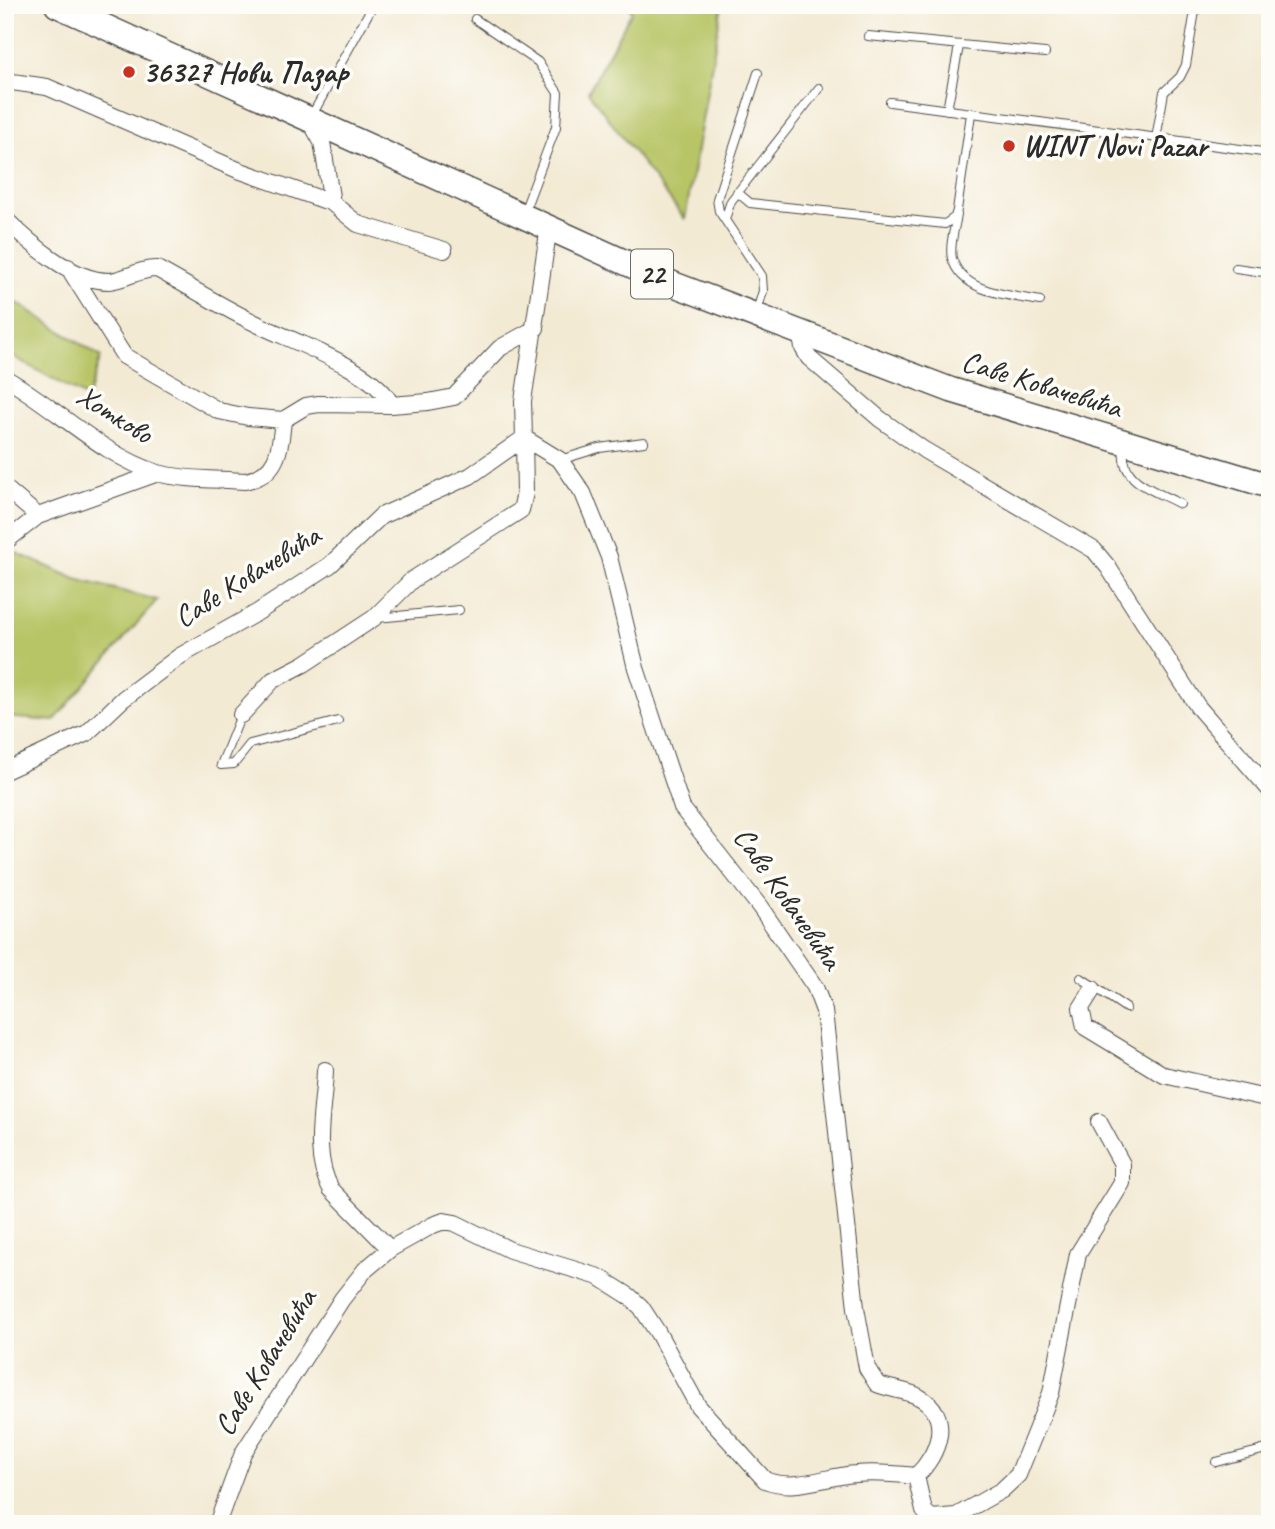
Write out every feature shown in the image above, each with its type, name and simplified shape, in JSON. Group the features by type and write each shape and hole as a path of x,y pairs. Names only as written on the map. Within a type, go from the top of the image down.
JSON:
{"main road":[{"name":"Саве Ковачевића","path":"57,5 673,284 951,390 1270,486"}],"street":[{"path":"5,81 47,87 238,170 332,203 358,224 443,250"},
{"path":"309,120 323,142 332,203"},
{"path":"5,219 68,267 92,279 111,281 157,269 252,322 351,368 387,394 391,405"},
{"path":"241,715 273,680 304,664 374,618 412,580 521,510 525,493 523,401 536,328 549,226"},
{"path":"68,267 124,356 219,411 283,421 306,407 319,404 391,405 454,397 500,348 536,328"},
{"path":"800,331 803,348 809,358 880,419 924,450 1094,550 1198,707 1270,790"},
{"name":"Хотково","path":"5,378 36,395 108,447 159,473"},
{"path":"159,473 245,481 269,472 280,452 283,421"},
{"name":"Саве Ковачевића","path":"5,771 87,733 123,699 180,656 258,612 330,565 381,516 470,476 524,438 560,460 583,493 609,557 636,668 682,808 760,907 815,987 824,1011 856,1308 867,1368 877,1384 917,1395 929,1404 939,1424 938,1445 932,1458 916,1476 856,1474 796,1484 777,1484 765,1480 698,1406 641,1307 613,1284 563,1264 518,1253 455,1223 444,1221 390,1249 365,1270 342,1299 243,1453 218,1524"},
{"name":"Хотково","path":"5,542 38,516 159,473"},
{"path":"5,488 38,516"},
{"path":"1087,983 1081,1008 1085,1027 1149,1069 1164,1075 1270,1098"},
{"path":"326,1070 319,1148 324,1178 331,1189 390,1249"},
{"path":"916,1476 924,1511 931,1518 946,1519 1002,1490 1018,1475 1051,1393 1079,1254 1122,1183 1122,1164 1098,1122"}],"lane":[{"path":"309,120 373,5"},
{"path":"1156,139 1164,92 1180,77 1186,65 1196,5"},
{"path":"475,19 538,62 558,93 556,127 523,215"},
{"path":"868,36 1045,54"},
{"path":"947,110 959,46"},
{"path":"756,314 763,291 762,276 725,219 718,199 758,73"},
{"path":"725,219 737,192 819,88"},
{"path":"890,102 1270,153"},
{"path":"971,114 957,210 953,260 963,276 984,289 1040,301"},
{"path":"737,192 750,203 938,224 951,221 957,210"},
{"path":"1236,268 1270,273"},
{"path":"560,460 599,448 644,442"},
{"path":"1125,443 1124,466 1133,479 1180,504"},
{"path":"374,618 459,610"},
{"path":"241,715 221,765 234,764 250,744 338,721"},
{"path":"1087,983 1126,1009"},
{"path":"1216,1462 1270,1448"}],"green space":[{"path":"626,5 722,5 685,219 588,92 632,11"},
{"path":"5,295 101,357 87,398 5,352"},
{"path":"5,548 76,579 157,600 54,721 5,717"}],"place":[{"name":"36327 Нови Пазар","path":"129,72"},
{"name":"WINT Novi Pazar","path":"1009,146"}]}
